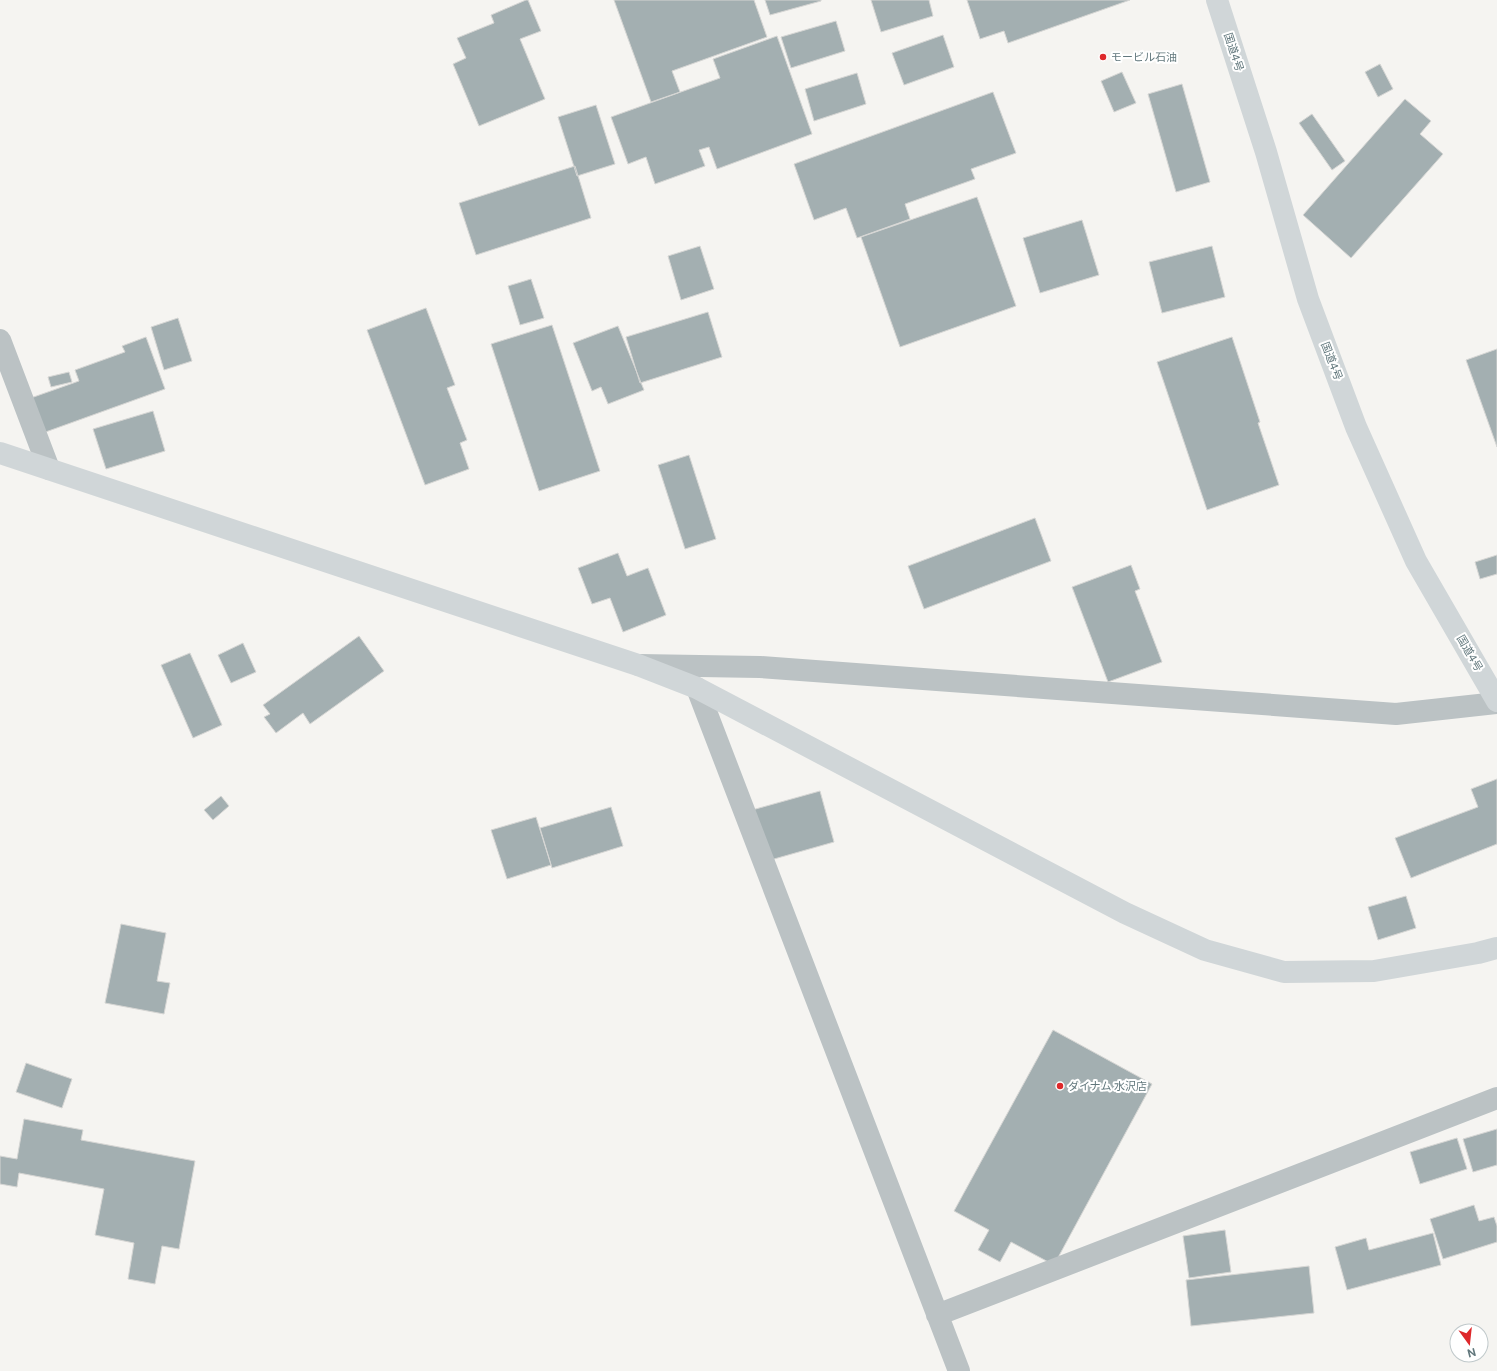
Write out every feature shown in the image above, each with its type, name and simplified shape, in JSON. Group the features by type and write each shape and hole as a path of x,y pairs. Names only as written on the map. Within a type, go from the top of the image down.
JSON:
{"main road":[{"name":"国道4号","path":"1217,0 1266,152 1308,299 1356,427 1416,561 1497,702"},
{"path":"0,453 638,664 697,688 1125,913 1205,950 1284,972 1374,971 1478,953 1497,948"}],"street":[{"path":"0,340 49,469"},
{"path":"638,664 760,667 1396,714 1497,702"},
{"path":"697,688 959,1371"},
{"path":"937,1315 1497,1098"}],"building":[{"path":"528,0 541,31 520,39 545,99 479,126 453,64 466,58 457,38 494,23 491,15"},
{"path":"614,0 754,0 767,37 672,71 680,92 651,102"},
{"path":"765,0 821,0 821,1 770,15"},
{"path":"871,0 929,0 933,16 881,32"},
{"path":"967,0 1130,0 1008,43 1004,31 980,39"},
{"path":"836,21 845,51 791,68 781,37"},
{"path":"943,35 954,67 904,85 892,53"},
{"path":"777,36 812,134 717,169 709,147 699,150 705,166 655,184 646,157 628,164 611,117 720,78 713,59"},
{"path":"1380,64 1393,89 1378,97 1365,72"},
{"path":"1122,72 1136,103 1114,112 1101,81"},
{"path":"857,73 866,104 814,121 805,89"},
{"path":"1182,84 1210,182 1176,192 1148,94"},
{"path":"993,92 1016,153 971,169 975,179 905,204 910,219 857,238 846,208 814,220 794,164"},
{"path":"1405,99 1431,121 1420,134 1443,154 1351,258 1303,215"},
{"path":"596,105 615,164 577,176 558,117"},
{"path":"1312,114 1345,161 1332,170 1299,123"},
{"path":"575,166 591,218 476,255 459,203"},
{"path":"977,197 1016,306 900,347 861,237"},
{"path":"1082,220 1099,275 1040,293 1023,238"},
{"path":"700,246 714,289 681,300 668,256"},
{"path":"1212,246 1225,297 1162,313 1149,262"},
{"path":"531,279 544,318 520,325 508,286"},
{"path":"426,308 455,385 447,388 467,440 460,443 469,469 425,485 367,330"},
{"path":"708,312 722,357 640,383 626,337"},
{"path":"178,318 192,361 164,370 151,327"},
{"path":"552,325 600,471 539,491 491,344"},
{"path":"618,326 644,390 608,404 601,387 592,391 573,343"},
{"path":"146,337 165,389 40,434 28,399 79,381 75,370 125,352 122,346"},
{"path":"1232,337 1260,422 1258,423 1279,485 1207,510 1157,362"},
{"path":"1497,349 1497,447 1466,360"},
{"path":"69,372 72,382 51,387 48,377"},
{"path":"153,411 165,451 106,469 93,429"},
{"path":"689,455 716,539 685,549 658,465"},
{"path":"1035,518 1051,561 924,609 908,566"},
{"path":"618,553 627,576 648,568 666,615 623,632 610,598 592,604 578,568"},
{"path":"1497,555 1497,574 1480,579 1475,562"},
{"path":"1131,565 1140,589 1135,591 1162,662 1108,682 1072,587"},
{"path":"359,636 384,671 310,724 303,713 276,733 264,717 270,714 263,705"},
{"path":"243,643 256,672 231,683 218,655"},
{"path":"190,653 222,725 193,738 161,665"},
{"path":"1497,779 1497,844 1411,878 1395,838 1478,807 1471,789"},
{"path":"820,791 834,842 767,861 752,810"},
{"path":"221,796 229,806 213,820 204,810"},
{"path":"611,807 623,846 552,868 540,828"},
{"path":"536,817 551,865 507,879 491,830"},
{"path":"1406,896 1416,928 1378,940 1368,907"},
{"path":"121,924 166,933 157,981 170,983 164,1014 105,1003"},
{"path":"1053,1030 1152,1084 1054,1265 1011,1242 1000,1262 978,1250 989,1230 954,1211"},
{"path":"26,1063 72,1079 62,1108 16,1092"},
{"path":"24,1119 83,1130 81,1140 195,1161 179,1249 162,1246 155,1284 128,1279 134,1243 95,1235 104,1189 19,1173 17,1187 0,1184 0,1156 17,1159"},
{"path":"1497,1129 1497,1165 1473,1172 1463,1139"},
{"path":"1457,1138 1467,1169 1420,1184 1410,1152"},
{"path":"1474,1205 1479,1221 1494,1217 1497,1226 1497,1242 1443,1259 1430,1219"},
{"path":"1225,1230 1231,1272 1189,1278 1183,1236"},
{"path":"1433,1233 1441,1265 1347,1290 1335,1247 1366,1238 1369,1250"},
{"path":"1309,1266 1314,1313 1191,1326 1186,1280"}],"place":[{"name":"モービル石油","path":"1103,57"},
{"name":"ダイナム 水沢店","path":"1060,1086"}]}
